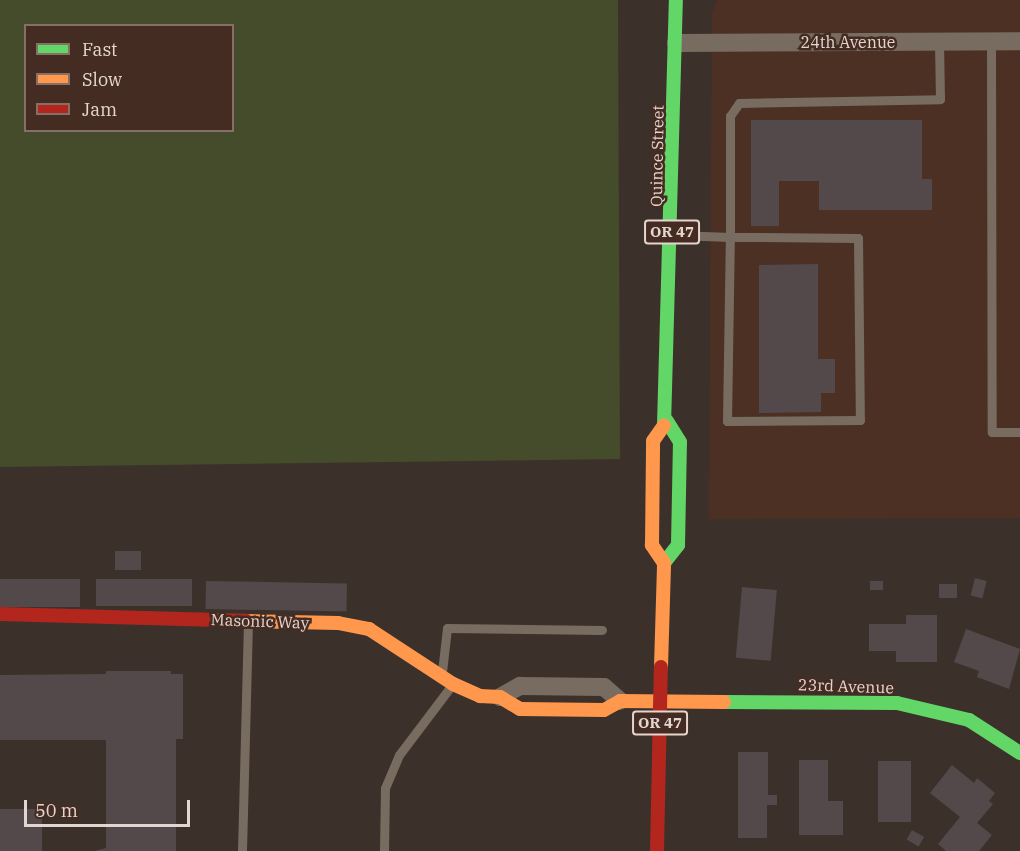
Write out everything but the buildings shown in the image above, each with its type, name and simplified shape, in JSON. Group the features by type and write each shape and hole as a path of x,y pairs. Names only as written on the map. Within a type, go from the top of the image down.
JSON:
{"main road":[{"name":"Quince Street","path":"664,562 678,545 680,442 667,421 676,0"},
{"name":"Quince Street","path":"657,851 664,562 652,545 652,472 653,441 667,421"},
{"name":"Masonic Way","path":"0,614 338,623 369,629 447,681 480,696 500,697"},
{"name":"Masonic Way","path":"620,701 660,701"},
{"name":"23rd Avenue","path":"660,701 897,703 969,720 1020,753"}],"street":[{"name":"24th Avenue","path":"676,43 1020,41"},
{"name":"Masonic Way","path":"500,697 520,686 604,687 620,701"}],"lane":[{"path":"671,235 730,237 858,238 860,420 727,421 730,237 730,116 739,103 940,99 939,41"},
{"path":"991,41 992,432 1020,432"},
{"path":"242,851 248,621"},
{"path":"384,851 385,788 399,755 447,681 447,628 602,630"}],"shaded area":[{"path":"717,0 1020,0 1020,518 709,519 712,13"}],"green space":[{"path":"0,0 618,0 620,459 0,467"}],"traffic: fast":[{"path":"664,425 676,0"},
{"path":"664,563 678,545 680,442 667,421"},
{"path":"724,702 897,703 969,720 1020,753"}],"traffic: slow":[{"path":"661,667 664,563 652,545 653,441 664,425"},
{"path":"246,621 338,623 369,629 453,684 480,696 500,697 520,709 604,710 620,701 724,702"}],"traffic: jam":[{"path":"0,614 246,621"},
{"path":"657,851 661,667"}]}
